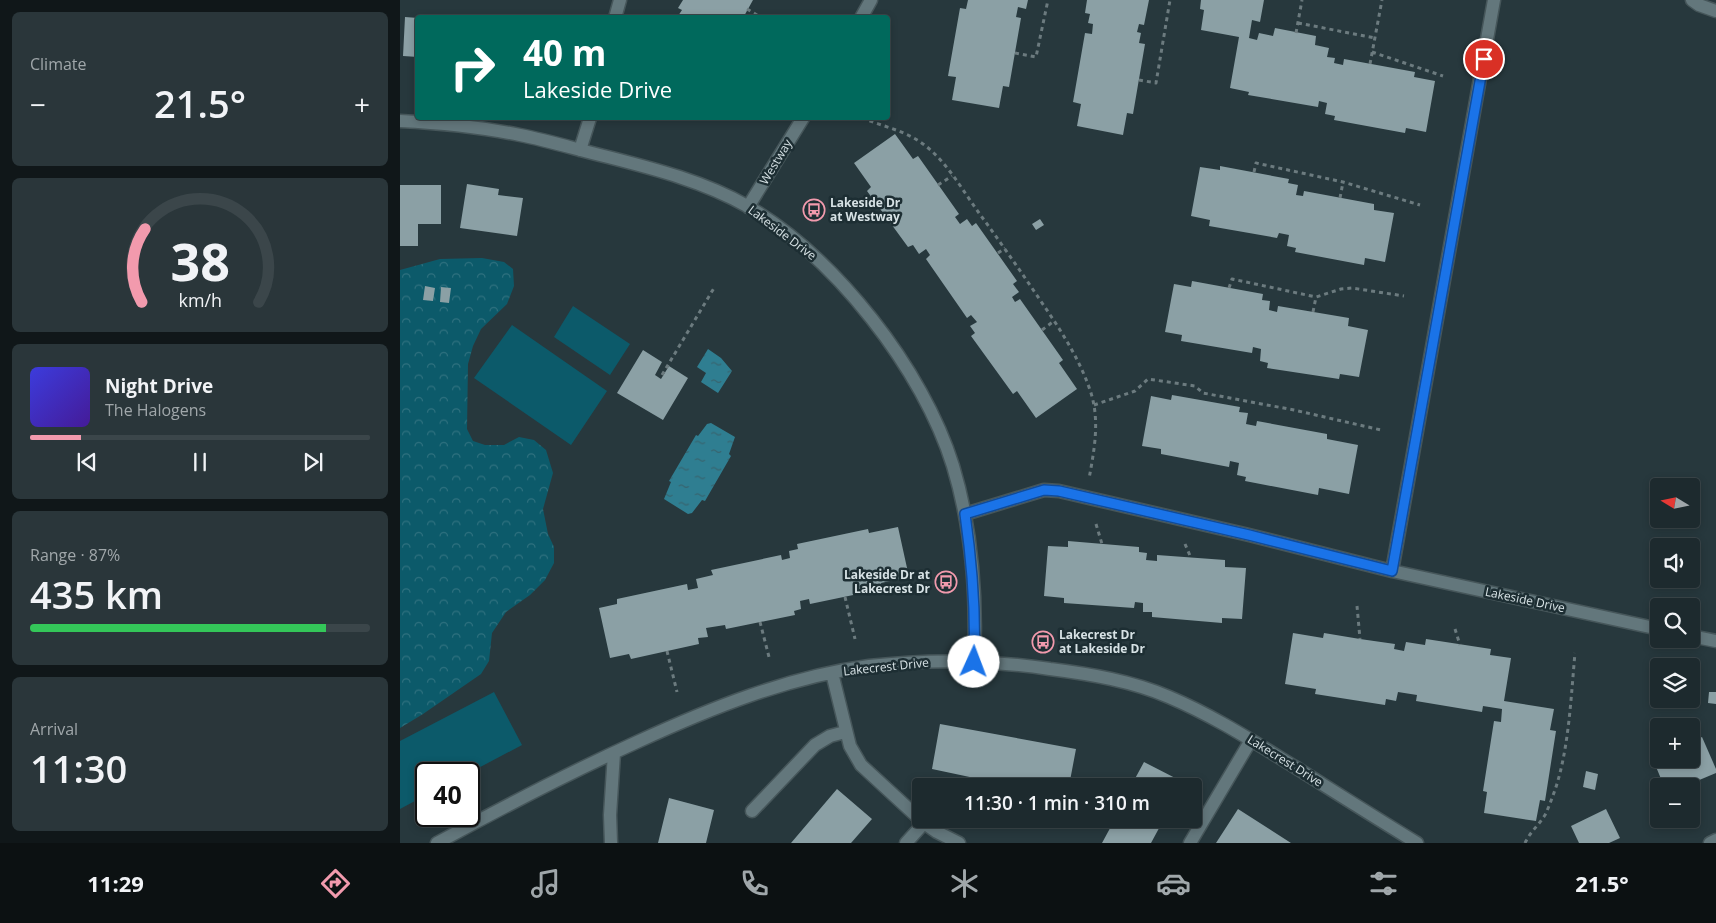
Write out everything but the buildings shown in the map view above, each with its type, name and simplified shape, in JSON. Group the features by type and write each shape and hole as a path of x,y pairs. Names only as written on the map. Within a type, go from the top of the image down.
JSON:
{"street":[{"path":"616,15 620,0"},
{"path":"863,15 871,0"},
{"path":"1392,571 1494,0"},
{"path":"1692,0 1699,5 1716,11"},
{"path":"580,150 589,120"},
{"name":"Westway","path":"748,207 802,120"},
{"name":"Lakeside Drive","path":"400,121 474,127 522,136 646,167 690,181 725,195 748,207 783,231 844,286 870,316 914,381 934,419 953,465 965,514 974,589 976,628 974,662"},
{"name":"Lakeside Drive","path":"965,514 1044,490 1059,491 1249,535 1392,571 1650,627"},
{"path":"1700,638 1716,641"},
{"name":"Lakecrest Drive","path":"437,843 450,840 517,799 614,753 691,718 760,692 832,673 869,666 915,662 974,662 1016,664 1068,671 1150,690 1170,697 1227,725 1417,843"},
{"path":"832,673 846,732 854,754 861,765 912,812"},
{"path":"752,811 815,745 830,736 846,732"},
{"path":"1190,843 1251,740"},
{"path":"611,843 610,815 614,753"},
{"path":"906,843 920,828"},
{"path":"931,828 959,843"},
{"path":"1710,843 1716,840"}],"path":[{"path":"1015,53 1036,57 1048,0"},
{"path":"1139,80 1156,83 1170,0"},
{"path":"1296,33 1302,0"},
{"path":"1370,64 1382,0"},
{"path":"747,10 756,15"},
{"path":"1298,23 1375,38"},
{"path":"1372,52 1443,76"},
{"path":"867,120 911,136 928,147 942,161 1070,345 1091,393 1096,422 1095,446 1086,497"},
{"path":"1254,172 1256,163 1343,182 1420,205"},
{"path":"938,185 952,176"},
{"path":"1340,198 1343,182"},
{"path":"998,253 1004,248"},
{"path":"1229,288 1232,279 1316,297 1342,288 1404,296"},
{"path":"662,375 714,288"},
{"path":"1313,312 1316,297"},
{"path":"1042,330 1054,321"},
{"path":"1094,406 1135,391 1148,379 1195,386 1203,393 1294,410 1381,430"},
{"path":"1096,524 1102,544"},
{"path":"1185,544 1191,558"},
{"path":"846,597 855,639"},
{"path":"1357,606 1360,638"},
{"path":"760,622 770,657"},
{"path":"1455,629 1460,645"},
{"path":"666,651 677,692"},
{"path":"1525,843 1530,833 1544,816 1555,790 1561,768 1569,715 1575,653"}],"green space":[{"path":"482,258 504,262 513,269 514,286 507,304 481,329 473,346 468,364 467,429 473,441 485,445 504,445 519,437 534,440 546,450 553,473 543,509 548,534 554,547 554,563 545,580 530,595 506,612 492,633 489,661 481,674 400,728 400,270 440,259"},
{"path":"573,306 630,344 610,375 554,337"},
{"path":"512,325 607,391 571,445 474,378"},
{"path":"494,692 522,745 480,767 480,762 415,762 415,801 400,809 400,741"}],"water":[{"path":"708,349 721,358 732,371 718,393 701,382 706,373 697,367"},
{"path":"711,423 735,437 729,454 731,456 705,501 702,500 692,513 688,514 664,499 671,482 669,481 696,435 698,436 707,424"}],"place":[{"name":"Lakeside Dr at Westway","path":"814,210"},
{"name":"Lakeside Dr at Lakecrest Dr","path":"946,582"},
{"name":"Lakecrest Dr at Lakeside Dr","path":"1043,642"}],"route":[{"path":"974,662 976,628 974,589 970,543 965,514 1044,490 1059,491 1249,535 1392,571 1484,59"}]}
